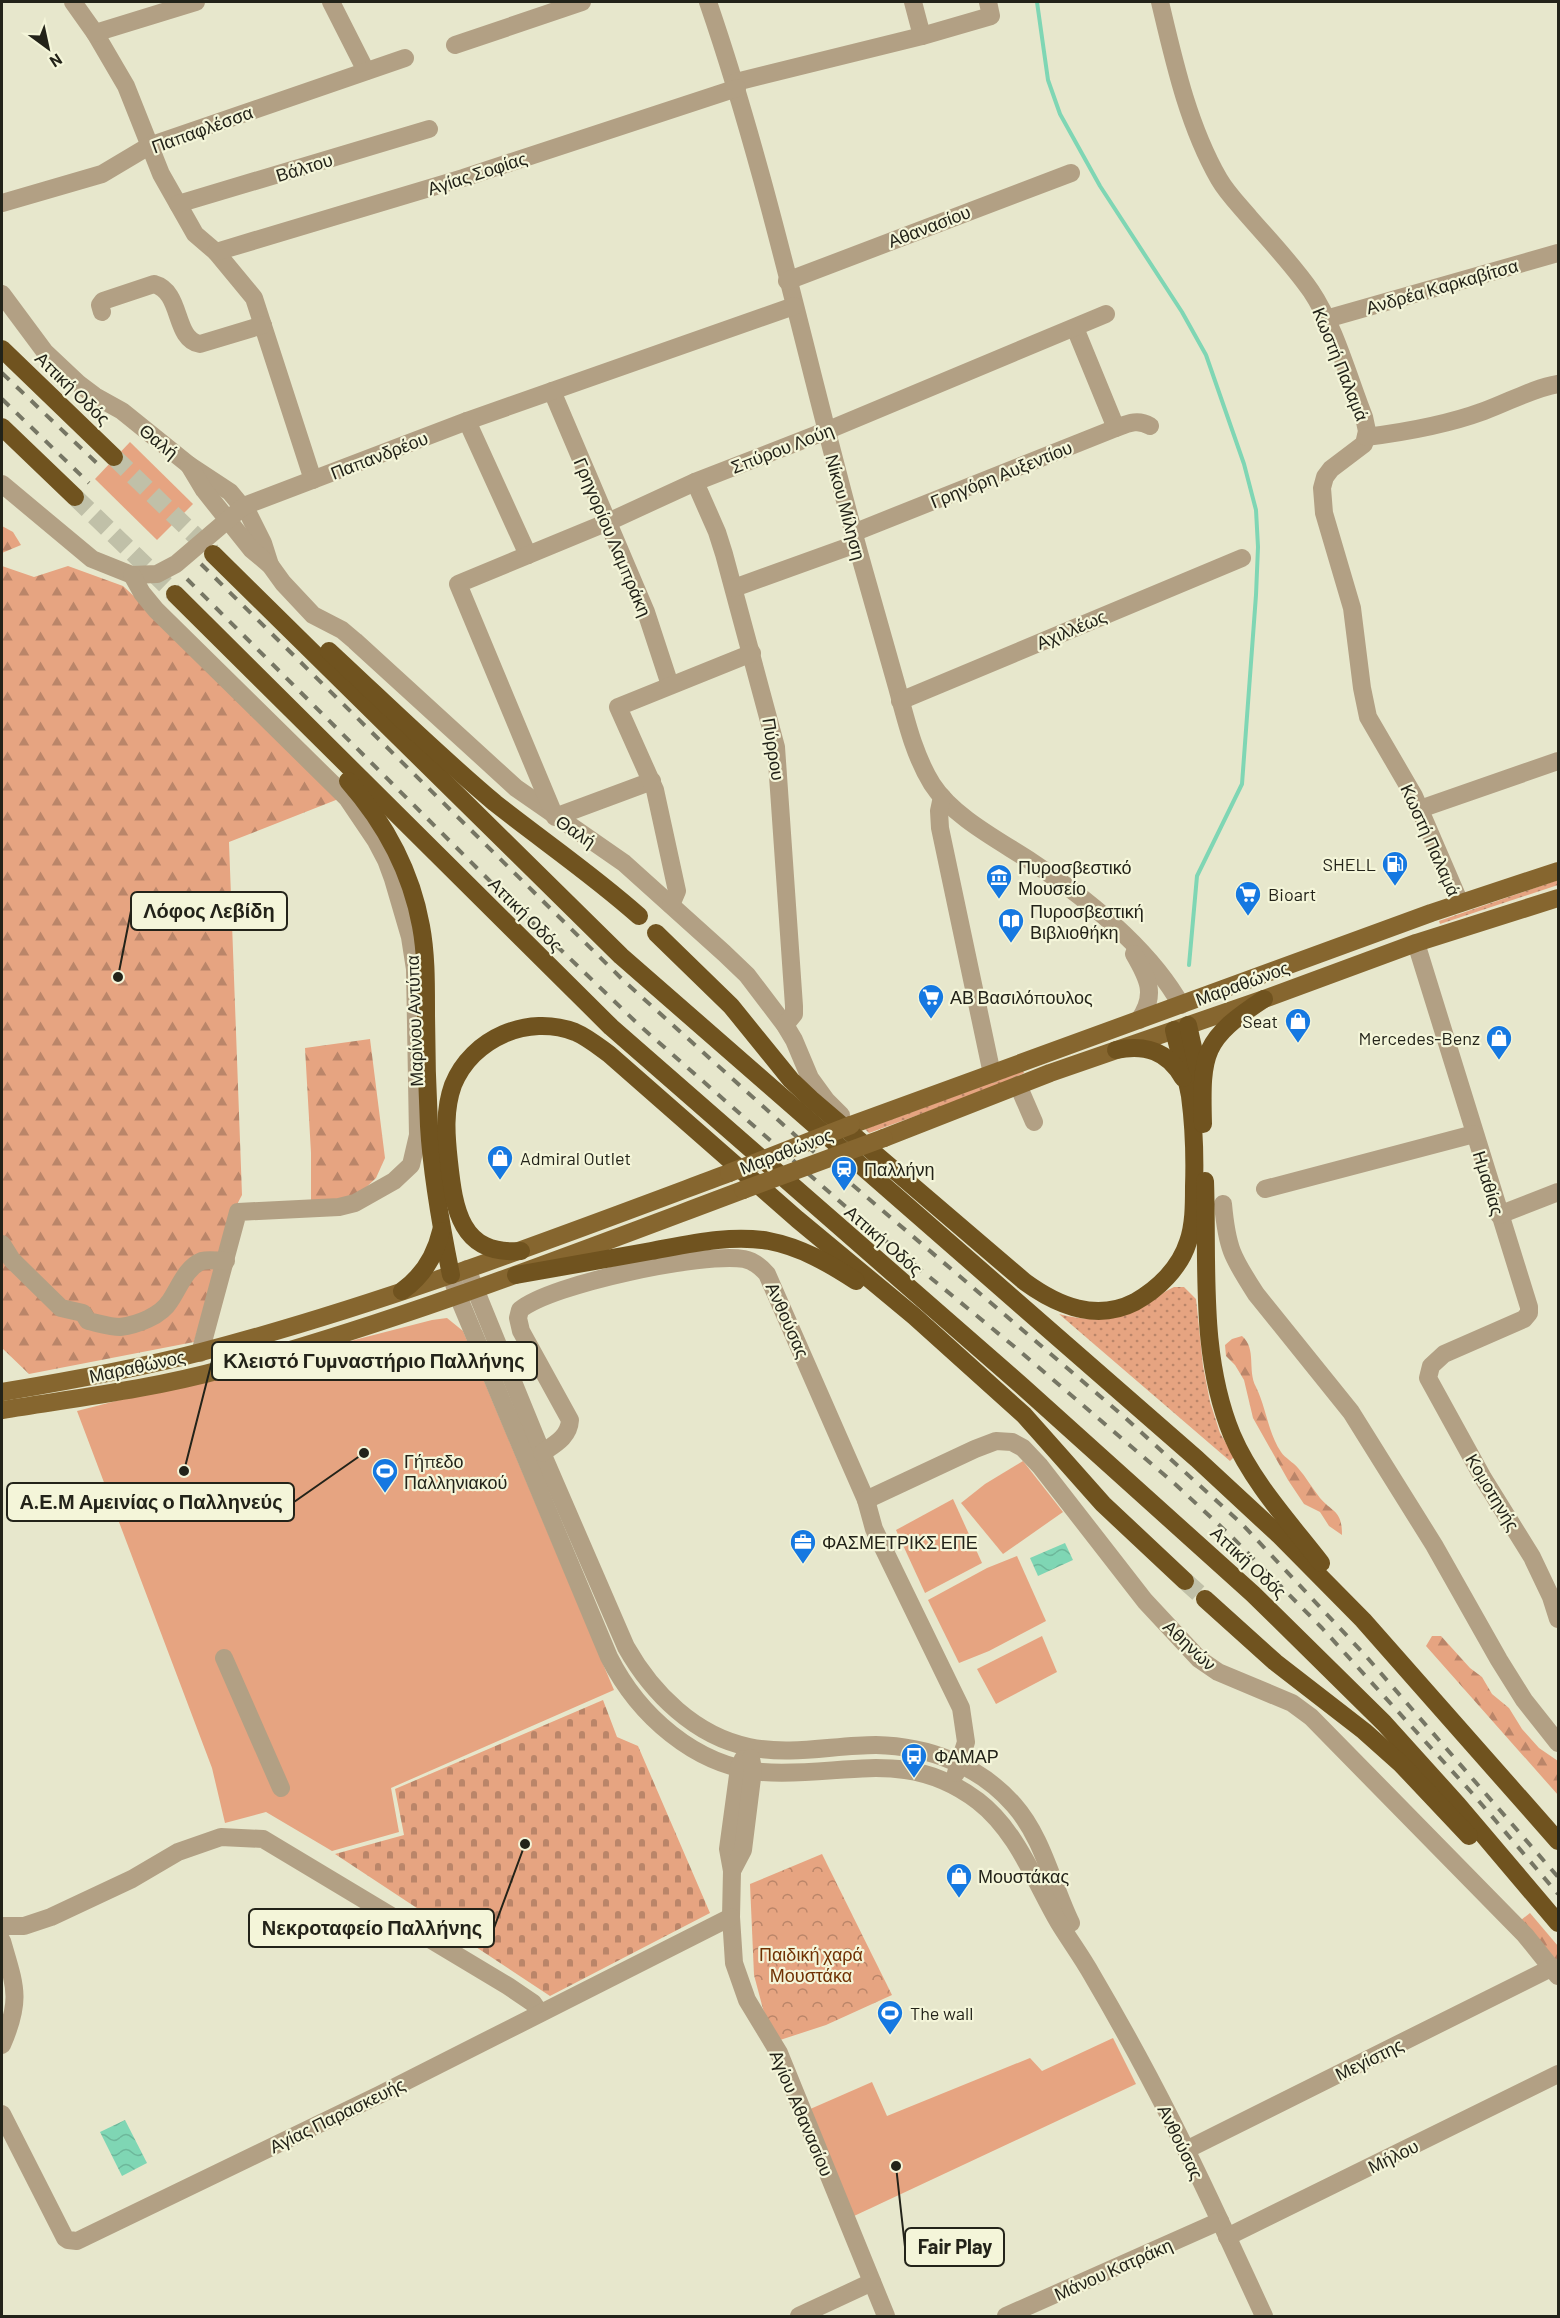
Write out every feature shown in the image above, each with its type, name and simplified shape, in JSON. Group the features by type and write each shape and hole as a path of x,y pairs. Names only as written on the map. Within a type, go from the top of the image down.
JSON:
{"highway":[{"name":"Αττική Οδός","path":"2,349 114,458"},
{"path":"2,427 75,497"},
{"name":"Αττική Οδός","path":"639,916 453,767 295,620 213,554 621,956 1197,1460 1280,1536 1363,1620 1558,1841"},
{"name":"Αττική Οδός","path":"175,594 611,1028 1022,1386 1253,1594 1384,1723 1458,1805 1558,1923"},
{"path":"253,671 376,816 412,888 421,925 424,951 429,1127 441,1230 459,1272"},
{"path":"656,933 732,1006 791,1080 811,1100 1025,1282 1065,1306 1086,1311 1107,1311 1126,1306 1145,1296 1160,1284 1181,1256 1188,1242 1192,1225 1196,1092 1206,1060 1219,1034 1234,1019 1264,999"},
{"path":"521,1251 508,1252 491,1248 477,1240 460,1221 454,1204 451,1184 446,1124 448,1104 456,1078 465,1063 479,1049 497,1037 516,1029 536,1026 556,1027 583,1036 609,1054 797,1219 914,1316 1037,1428 1103,1504 1185,1581"},
{"path":"1181,1027 1196,1092 1207,1311 1221,1405 1233,1437 1254,1474 1363,1620"},
{"path":"1116,1050 1137,1046 1165,1057 1196,1092"},
{"path":"402,1291 429,1264 441,1230"},
{"path":"516,1275 685,1245 748,1239 770,1241 830,1264 864,1286 968,1366"},
{"path":"1205,1599 1259,1649 1364,1731 1401,1764 1558,1931"}],"main road":[{"name":"Μαραθώνος","path":"2,1399 93,1376 200,1353 260,1336 521,1251 851,1125 1460,903 1558,871"},
{"name":"Μαραθώνος","path":"2,1399 180,1380 224,1369 458,1296 884,1138 1018,1085 1416,944 1558,898"},
{"path":"1174,1007 1181,1027"}],"street":[{"path":"73,2 95,33 126,86 161,174 195,234 216,252 254,298 313,480"},
{"path":"95,33 196,2"},
{"path":"331,2 366,71"},
{"path":"455,45 582,2"},
{"name":"Νίκου Μίληση","path":"708,2 736,85 854,539 916,752 932,783 942,796 967,818 1058,879 1116,928 1154,966 1174,1007"},
{"path":"913,2 922,36"},
{"name":"Κωστή Παλαμά","path":"1160,2 1172,52 1194,124 1216,173 1234,199 1292,266 1312,293 1326,318 1364,417 1366,437 1362,447 1328,473 1322,484 1322,498 1352,608 1368,717 1420,809 1460,903"},
{"name":"Αγίας Σοφίας","path":"216,252 464,178 736,85 922,36 990,9"},
{"name":"Παπαφλέσσα","path":"2,203 102,174 149,146 405,58"},
{"name":"Βάλτου","path":"178,204 429,129"},
{"name":"Αθανασίου","path":"787,280 1071,173"},
{"name":"Ανδρέα Καρκαβίτσα","path":"1326,318 1558,253"},
{"path":"102,312 100,305 103,301 154,284 170,295 187,337 192,343 200,344 263,325"},
{"name":"Θαλή","path":"2,294 45,352 79,384 122,411 189,465 215,480 244,506 263,543 270,565"},
{"name":"Παπανδρέου","path":"2,484 92,559 132,575 157,574 176,564 244,506 467,421 794,306"},
{"name":"Σπύρου Λούη","path":"555,817 458,584 608,522 695,482 826,431 1106,314"},
{"path":"1075,328 1116,428"},
{"path":"1366,437 1408,431 1454,420 1540,388 1558,384"},
{"name":"Γρηγορίου Λαμπράκη","path":"552,391 646,612 670,685"},
{"path":"467,421 528,555"},
{"name":"Γρηγόρη Αυξεντίου","path":"734,588 1116,428 1133,422 1142,422 1150,426"},
{"name":"Θαλή","path":"189,465 204,490 252,549 270,565 283,583 313,615 342,630 355,640 516,788 624,863 747,975 785,1025 810,1078 826,1100 851,1125"},
{"name":"Πύρρου","path":"695,482 717,532 773,730 778,765 794,1006 794,1014 785,1025"},
{"name":"Αχιλλέως","path":"900,701 1242,558"},
{"name":"Μαρίνου Αντύπα","path":"132,575 142,593 156,610 347,798 386,860 410,937 414,969 418,1135 411,1166 394,1181 356,1203 339,1207 238,1212 200,1353"},
{"path":"671,904 677,891 652,781 618,707 752,653"},
{"path":"1420,809 1558,761"},
{"path":"555,817 652,781"},
{"path":"942,796 939,811 940,828 992,1074"},
{"name":"Νίκου Μίληση","path":"1116,928 1139,964 1149,987 1149,1005 1139,1020"},
{"name":"Ημαθίας","path":"1416,944 1529,1307 1529,1313 1524,1319 1444,1354 1431,1366"},
{"path":"1018,1085 1034,1122"},
{"path":"1265,1189 1474,1134"},
{"path":"1499,1215 1558,1192"},
{"path":"1223,1204 1226,1237 1232,1257 1256,1294 1332,1386 1357,1421 1434,1545 1499,1660 1524,1700 1558,1743"},
{"path":"2,1244 12,1260 61,1308 83,1313 88,1321 120,1327 141,1322 162,1310 189,1271 202,1261 226,1261"},
{"name":"Ανθούσας","path":"542,1453 564,1437 569,1429 570,1420 521,1331 518,1318 520,1310 537,1299 616,1275 704,1259 746,1260 760,1266 767,1274 866,1500 874,1529 961,1708 966,1742 951,1784"},
{"name":"Ανθούσας","path":"459,1272 476,1290 542,1453 626,1647 637,1666 675,1709 718,1736 750,1747 792,1750 876,1745 926,1751 960,1763 989,1781 1014,1805 1035,1836 1091,1971"},
{"name":"Ανθούσας","path":"459,1272 458,1296 609,1657 622,1682 646,1711 677,1738 712,1758 746,1769 786,1772 867,1767 918,1772 941,1778 981,1803 1016,1844 1067,1936 1091,1971 1149,2076 1264,2316"},
{"name":"Κομοτηνής","path":"1431,1366 1428,1378 1432,1386 1532,1557 1551,1597 1558,1619"},
{"name":"Αθηνών","path":"866,1500 996,1441 1012,1442 1023,1448 1040,1466 1145,1601 1199,1659 1218,1672 1292,1702 1311,1718 1525,1935 1556,1972"},
{"path":"224,1658 281,1788"},
{"name":"Αγίου Αθανασίου","path":"750,1747 746,1769 743,1850 732,1871 733,1958 741,1987 779,2053 886,2316"},
{"path":"2,1926 24,1926 51,1917 132,1880 178,1852 221,1837 263,1839 508,1986 533,2003 540,2013"},
{"name":"Αγίας Παρασκευής","path":"2,2114 65,2238 77,2241 379,2095 731,1917"},
{"path":"2,1941 16,1992 14,2014 2,2045"},
{"name":"Μεγίστης","path":"1186,2150 1556,1972"},
{"name":"Μήλου","path":"1223,2229 1558,2074"},
{"name":"Μάνου Κατράκη","path":"1006,2316 1223,2229"},
{"path":"799,2316 872,2282"}],"green space":[{"path":"130,442 193,504 157,540 95,479"},
{"path":"2,526 13,532 21,545 2,553"},
{"path":"2,566 34,577 68,566 123,586 248,703 341,798 229,842 242,1195 233,1212 194,1342 29,1374 2,1348"},
{"path":"1558,880 1558,885 1440,924 1439,921"},
{"path":"370,1039 385,1158 376,1178 360,1193 340,1200 311,1201 311,1153 305,1048"},
{"path":"1023,1071 1024,1073 1000,1085 869,1133 865,1129"},
{"path":"1174,1287 1184,1287 1196,1299 1203,1366 1210,1402 1220,1433 1234,1457 1230,1461 1059,1314 1093,1319 1125,1315 1136,1311"},
{"path":"447,1318 463,1331 614,1690 391,1788 399,1832 332,1851 266,1812 225,1823 212,1768 77,1411"},
{"path":"1242,1336 1247,1341 1251,1353 1253,1380 1277,1445 1301,1471 1320,1498 1336,1513 1342,1527 1342,1535 1329,1526 1320,1512 1304,1504 1253,1418 1244,1380 1226,1356 1225,1345 1232,1339"},
{"path":"1023,1461 1063,1512 1003,1554 961,1503 985,1484"},
{"path":"953,1499 982,1563 925,1593 896,1530"},
{"path":"1017,1556 1046,1621 989,1651 959,1663 928,1600 987,1568"},
{"path":"1042,1636 1057,1672 996,1704 977,1669"},
{"path":"1432,1636 1441,1636 1470,1668 1482,1677 1492,1694 1509,1708 1522,1729 1539,1748 1558,1761 1558,1795 1426,1646"},
{"path":"603,1700 617,1737 638,1746 710,1913 550,1996 335,1854 404,1835 395,1789"},
{"name":"Παιδική χαρά Μουστάκα","path":"822,1854 892,1995 826,2025 777,2041 763,2009 754,1975 750,1884"},
{"path":"1530,1913 1558,1946 1558,1963 1521,1920"},
{"path":"1113,2038 1136,2084 854,2216 808,2110 872,2082 887,2116 1030,2058 1042,2071"}],"water":[{"path":"1065,1543 1073,1560 1038,1576 1030,1558"},
{"path":"125,2120 147,2163 122,2176 100,2132"}],"waterway":[{"path":"1037,2 1048,80 1060,114 1100,186 1182,312 1206,355 1244,464 1256,510 1258,547 1256,595 1242,784 1197,876 1189,965"}],"tunnel":[{"path":"114,457 212,552"},
{"path":"75,497 175,594"},
{"path":"1185,1581 1205,1599"}],"railway":[{"path":"2,373 103,469"},
{"path":"2,399 89,483"},
{"path":"201,564 624,981 807,1146 1121,1414 1242,1524 1365,1655 1558,1877"},
{"path":"187,579 507,898 639,1025 870,1228 1016,1348 1175,1484 1231,1536 1322,1628 1472,1793 1558,1894"}],"place":[{"name":"SHELL","path":"1395,887"},
{"name":"Πυροσβεστικό Μουσείο","path":"999,900"},
{"name":"Bioart","path":"1248,917"},
{"name":"Πυροσβεστική Βιβλιοθήκη","path":"1011,944"},
{"name":"Λόφος Λεβίδη","path":"118,977"},
{"name":"ΑΒ Βασιλόπουλος","path":"931,1020"},
{"name":"Seat","path":"1298,1044"},
{"name":"Mercedes-Benz","path":"1499,1061"},
{"name":"Admiral Outlet","path":"500,1181"},
{"name":"Παλλήνη","path":"844,1192"},
{"name":"Α.Ε.Μ Αμεινίας ο Παλληνεύς","path":"364,1453"},
{"name":"Κλειστό Γυμναστήριο Παλλήνης","path":"184,1471"},
{"name":"Γήπεδο Παλληνιακού","path":"385,1494"},
{"name":"ΦΑΣΜΕΤΡΙΚΣ ΕΠΕ","path":"803,1565"},
{"name":"ΦΑΜΑΡ","path":"914,1779"},
{"name":"Νεκροταφείο Παλλήνης","path":"525,1844"},
{"name":"Μουστάκας","path":"959,1899"},
{"name":"The wall","path":"890,2036"},
{"name":"Fair Play","path":"896,2166"}]}
